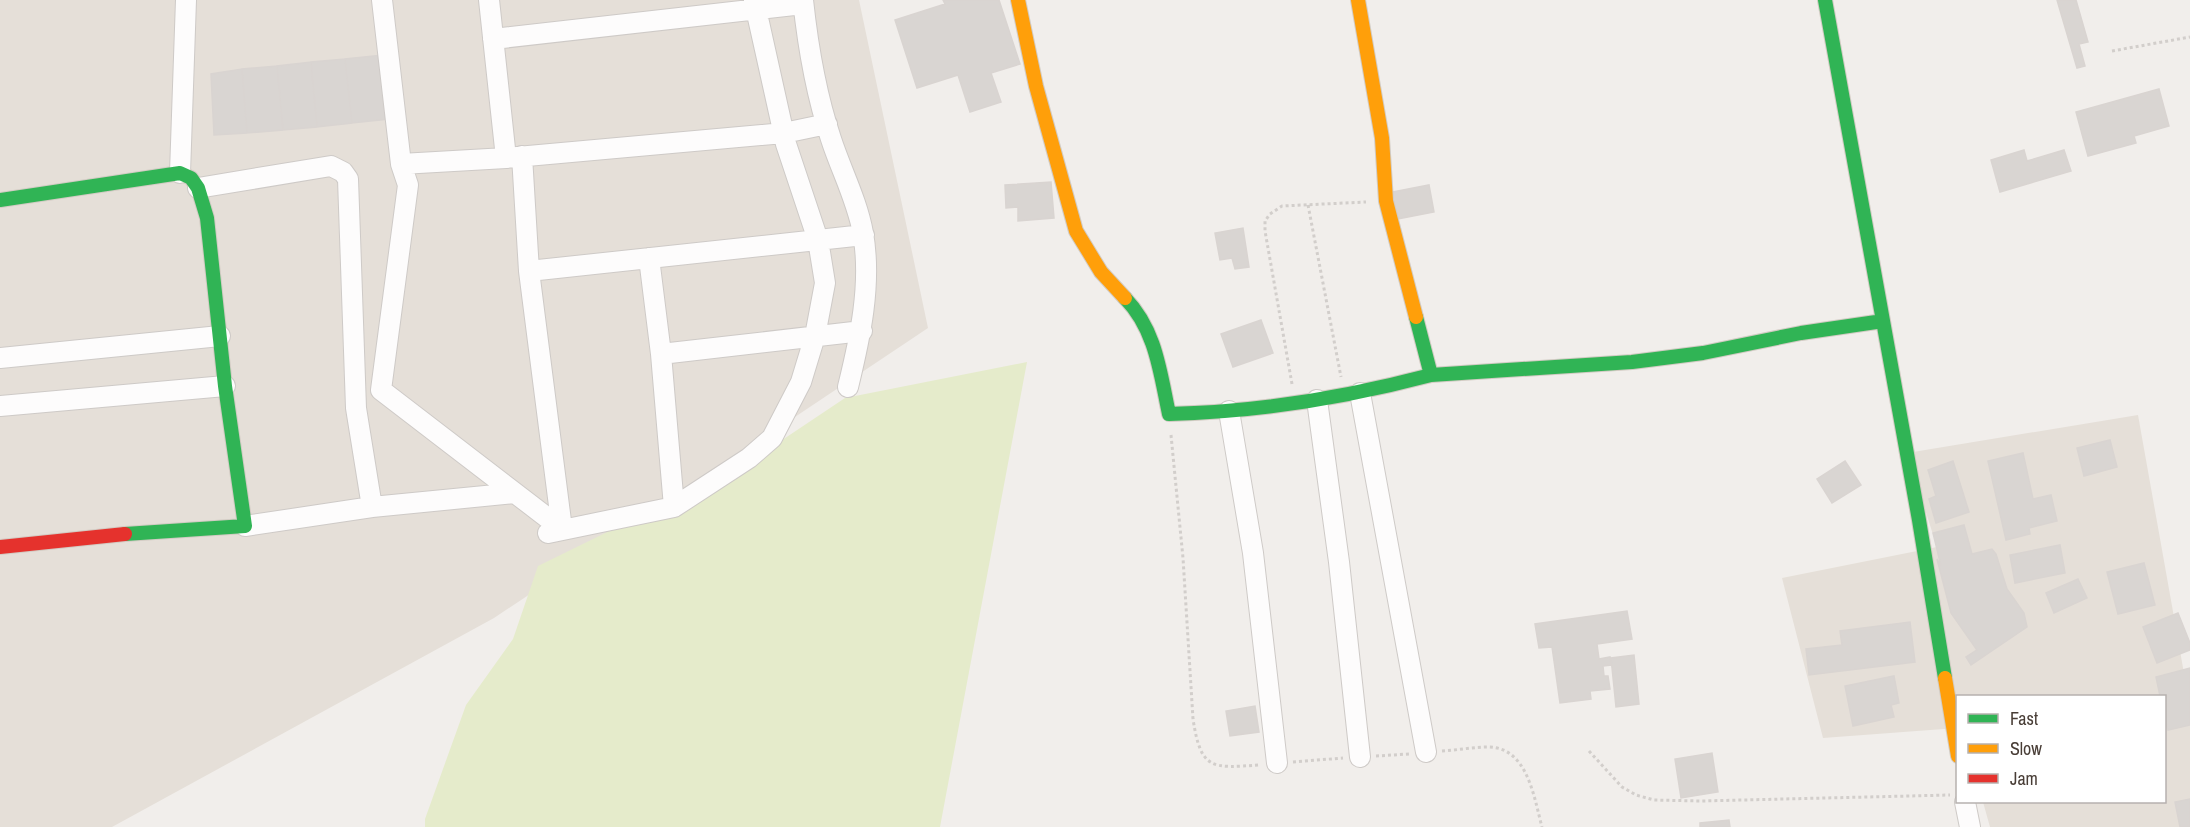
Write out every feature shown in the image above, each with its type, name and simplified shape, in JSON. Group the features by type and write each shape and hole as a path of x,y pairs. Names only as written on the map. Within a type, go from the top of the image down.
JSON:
{"street":[{"path":"180,173 186,0"},
{"path":"382,0 401,164 408,185 381,390 515,493 555,531"},
{"path":"489,0 493,39 514,157 529,271 555,531"},
{"path":"1018,0 1036,86 1076,231 1101,272 1137,310 1146,326 1153,341 1169,414 1230,411 1317,400 1353,394 1431,375 1632,362 1703,353 1801,333 1883,321"},
{"path":"1358,0 1382,138 1386,201 1431,375"},
{"path":"1825,0 1919,520 1956,744"},
{"path":"493,39 755,5 803,2 817,92 826,124 855,200 864,235 866,280 862,331 848,387"},
{"path":"555,531 674,507 750,458 772,438 801,382 825,283 818,240 784,133 755,5"},
{"path":"401,164 514,157 784,133 826,124"},
{"path":"198,188 331,166 343,172 348,179 356,408 372,507"},
{"path":"0,200 180,173 191,178 198,188 207,218 225,386 245,526"},
{"path":"529,271 864,235"},
{"path":"649,258 661,354 674,507"},
{"path":"661,354 862,331"},
{"path":"0,358 220,336"},
{"path":"0,406 225,386"},
{"path":"1353,394 1426,752"},
{"path":"1317,400 1339,562 1360,757"},
{"path":"1230,411 1253,553 1277,763"},
{"path":"0,547 103,536 245,526 372,507 515,493"},
{"path":"1965,803 1970,827"}],"path":[{"path":"2112,51 2190,38"},
{"path":"1295,403 1265,221 1270,214 1282,206 1386,201"},
{"path":"1308,205 1353,394"},
{"path":"1169,414 1183,558 1193,719 1197,745 1203,756 1214,765 1229,767 1492,747 1510,753 1520,763 1528,780 1542,827"},
{"path":"1589,751 1622,787 1636,795 1654,800 1956,795"}],"shaded area":[{"path":"0,0 859,0 928,328 494,618 112,827 0,827"},
{"path":"2138,415 2190,707 2190,827 1990,827 1983,803 2166,803 2166,695 1956,695 1956,728 1823,738 1782,578 1937,547 1907,453"}],"green space":[{"path":"1027,362 940,827 425,827 425,819 466,705 513,639 538,566 748,463 845,398"}],"building":[{"path":"943,0 999,0 1020,64 991,73 1001,102 970,112 958,75 917,88 895,20 945,4"},
{"path":"2057,0 2076,0 2088,42 2079,44 2085,66 2077,68"},
{"path":"383,55 389,119 352,123 345,59"},
{"path":"345,59 352,123 317,127 311,62"},
{"path":"311,62 317,127 283,130 277,66"},
{"path":"277,66 283,130 247,133 242,69"},
{"path":"242,69 247,133 214,135 211,74"},
{"path":"2159,89 2169,126 2134,136 2136,143 2088,156 2076,112"},
{"path":"2024,150 2027,161 2064,150 2071,171 2000,192 1991,160"},
{"path":"1051,182 1054,218 1018,221 1018,207 1006,208 1005,185"},
{"path":"1429,185 1434,212 1392,220 1387,193"},
{"path":"1243,228 1249,267 1235,269 1232,258 1220,260 1215,233"},
{"path":"1261,320 1273,353 1233,367 1221,334"},
{"path":"2110,440 2117,467 2084,476 2077,448"},
{"path":"2023,453 2033,499 2051,495 2057,521 2029,528 2030,534 2006,540 1988,461"},
{"path":"1845,461 1861,485 1832,503 1817,479"},
{"path":"1953,461 1969,512 1936,523 1929,499 1936,496 1928,470"},
{"path":"1964,525 1972,554 1992,549 1996,554 2007,589 2024,613 2027,627 1971,665 1966,657 1977,650 1951,613 1937,559 1941,566 1933,533"},
{"path":"2060,545 2065,573 2015,583 2010,555"},
{"path":"2144,563 2155,605 2118,614 2107,572"},
{"path":"2078,579 2087,598 2054,613 2046,593"},
{"path":"1627,611 1632,639 1597,644 1599,659 1610,657 1611,665 1603,666 1604,676 1608,676 1610,689 1590,691 1591,699 1560,703 1552,647 1539,648 1535,624"},
{"path":"2178,613 2190,643 2190,650 2157,663 2143,627"},
{"path":"1910,622 1915,662 1809,675 1806,649 1842,645 1840,631"},
{"path":"1634,655 1639,704 1616,707 1611,658"},
{"path":"2190,668 2190,725 2168,730 2166,695 2160,695 2156,677"},
{"path":"1894,676 1899,703 1891,705 1894,717 1853,726 1845,686"},
{"path":"1255,706 1259,732 1230,736 1226,711"},
{"path":"1712,753 1718,792 1681,798 1675,759"},
{"path":"2190,799 2190,827 2180,827 2175,802"},
{"path":"1729,820 1730,827 1700,827 1700,823"}],"traffic: fast":[{"path":"1825,0 1919,520 1945,678"},
{"path":"0,200 180,173 191,178 198,188 207,218 225,386 245,526 125,534"},
{"path":"1125,298 1144,324 1150,338 1169,414 1269,407 1366,391 1431,375"},
{"path":"1416,317 1431,375 1632,362 1703,353 1801,333 1883,321"}],"traffic: slow":[{"path":"1018,0 1036,86 1076,231 1101,272 1125,298"},
{"path":"1358,0 1382,138 1386,201 1416,317"},
{"path":"1945,678 1956,744"}],"traffic: jam":[{"path":"0,547 125,534"}]}
